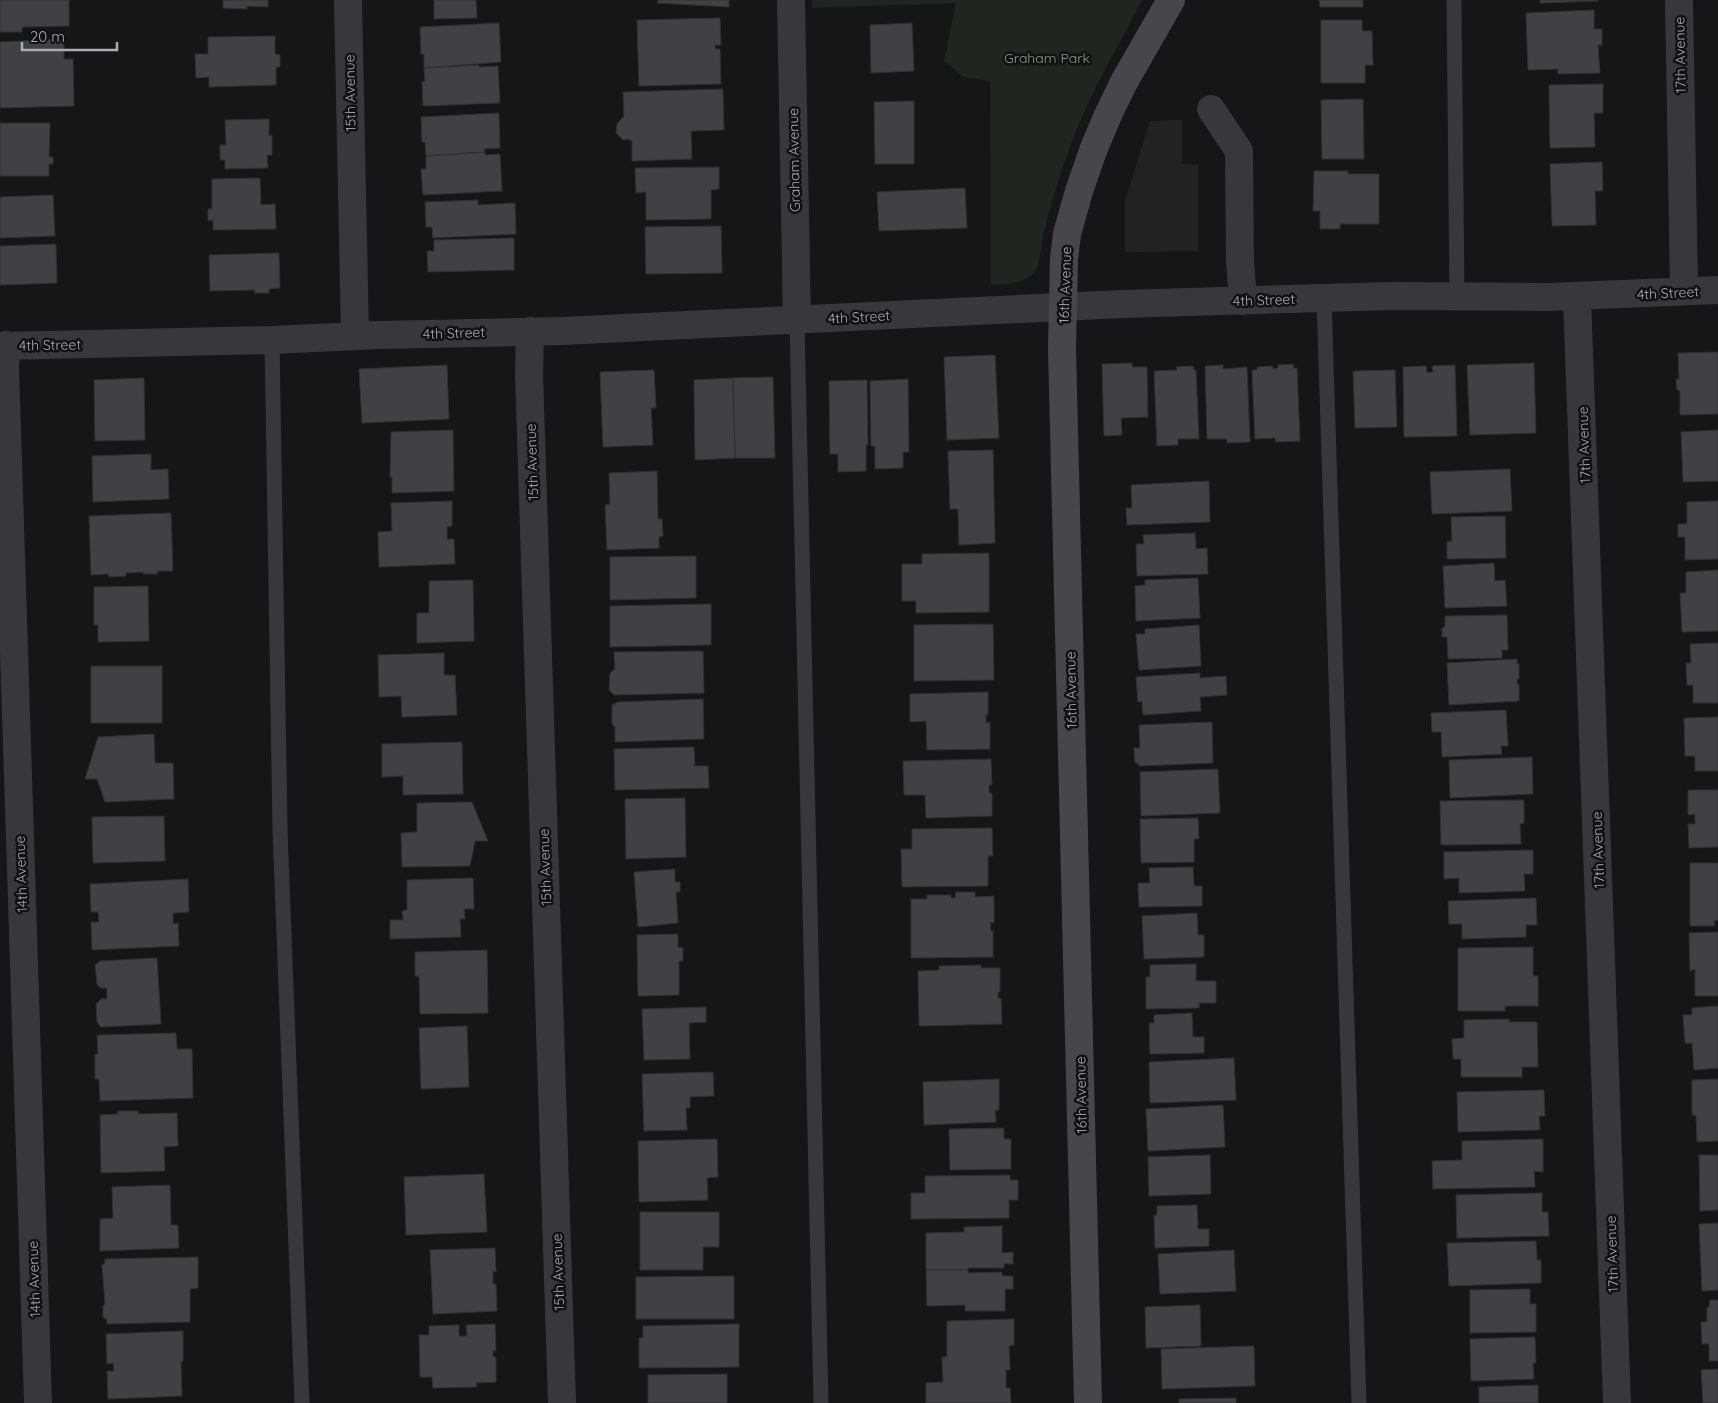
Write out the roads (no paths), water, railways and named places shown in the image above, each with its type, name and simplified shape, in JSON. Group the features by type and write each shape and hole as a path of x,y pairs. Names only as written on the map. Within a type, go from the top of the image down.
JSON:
{"street":[{"name":"15th Avenue","path":"348,0 355,336"},
{"name":"Graham Avenue","path":"791,0 797,321"},
{"name":"16th Avenue","path":"1088,1403 1062,348 1063,274 1067,234 1094,148 1124,82 1171,0"},
{"name":"17th Avenue","path":"1679,0 1684,291"},
{"path":"1211,109 1239,151 1240,261 1243,301"},
{"name":"4th Street","path":"3,345 272,340 582,330 1063,307 1324,298 1578,296 1718,290"},
{"name":"17th Avenue","path":"1578,296 1617,1403"},
{"name":"15th Avenue","path":"530,331 529,374 562,1403"},
{"name":"14th Avenue","path":"3,345 38,1403"}],"lane":[{"path":"1454,0 1457,296"},
{"path":"1324,298 1359,1403"},
{"path":"797,321 821,1403"},
{"path":"272,340 280,830 302,1403"}],"park label":[{"name":"Graham Park","path":"1047,58"}]}
